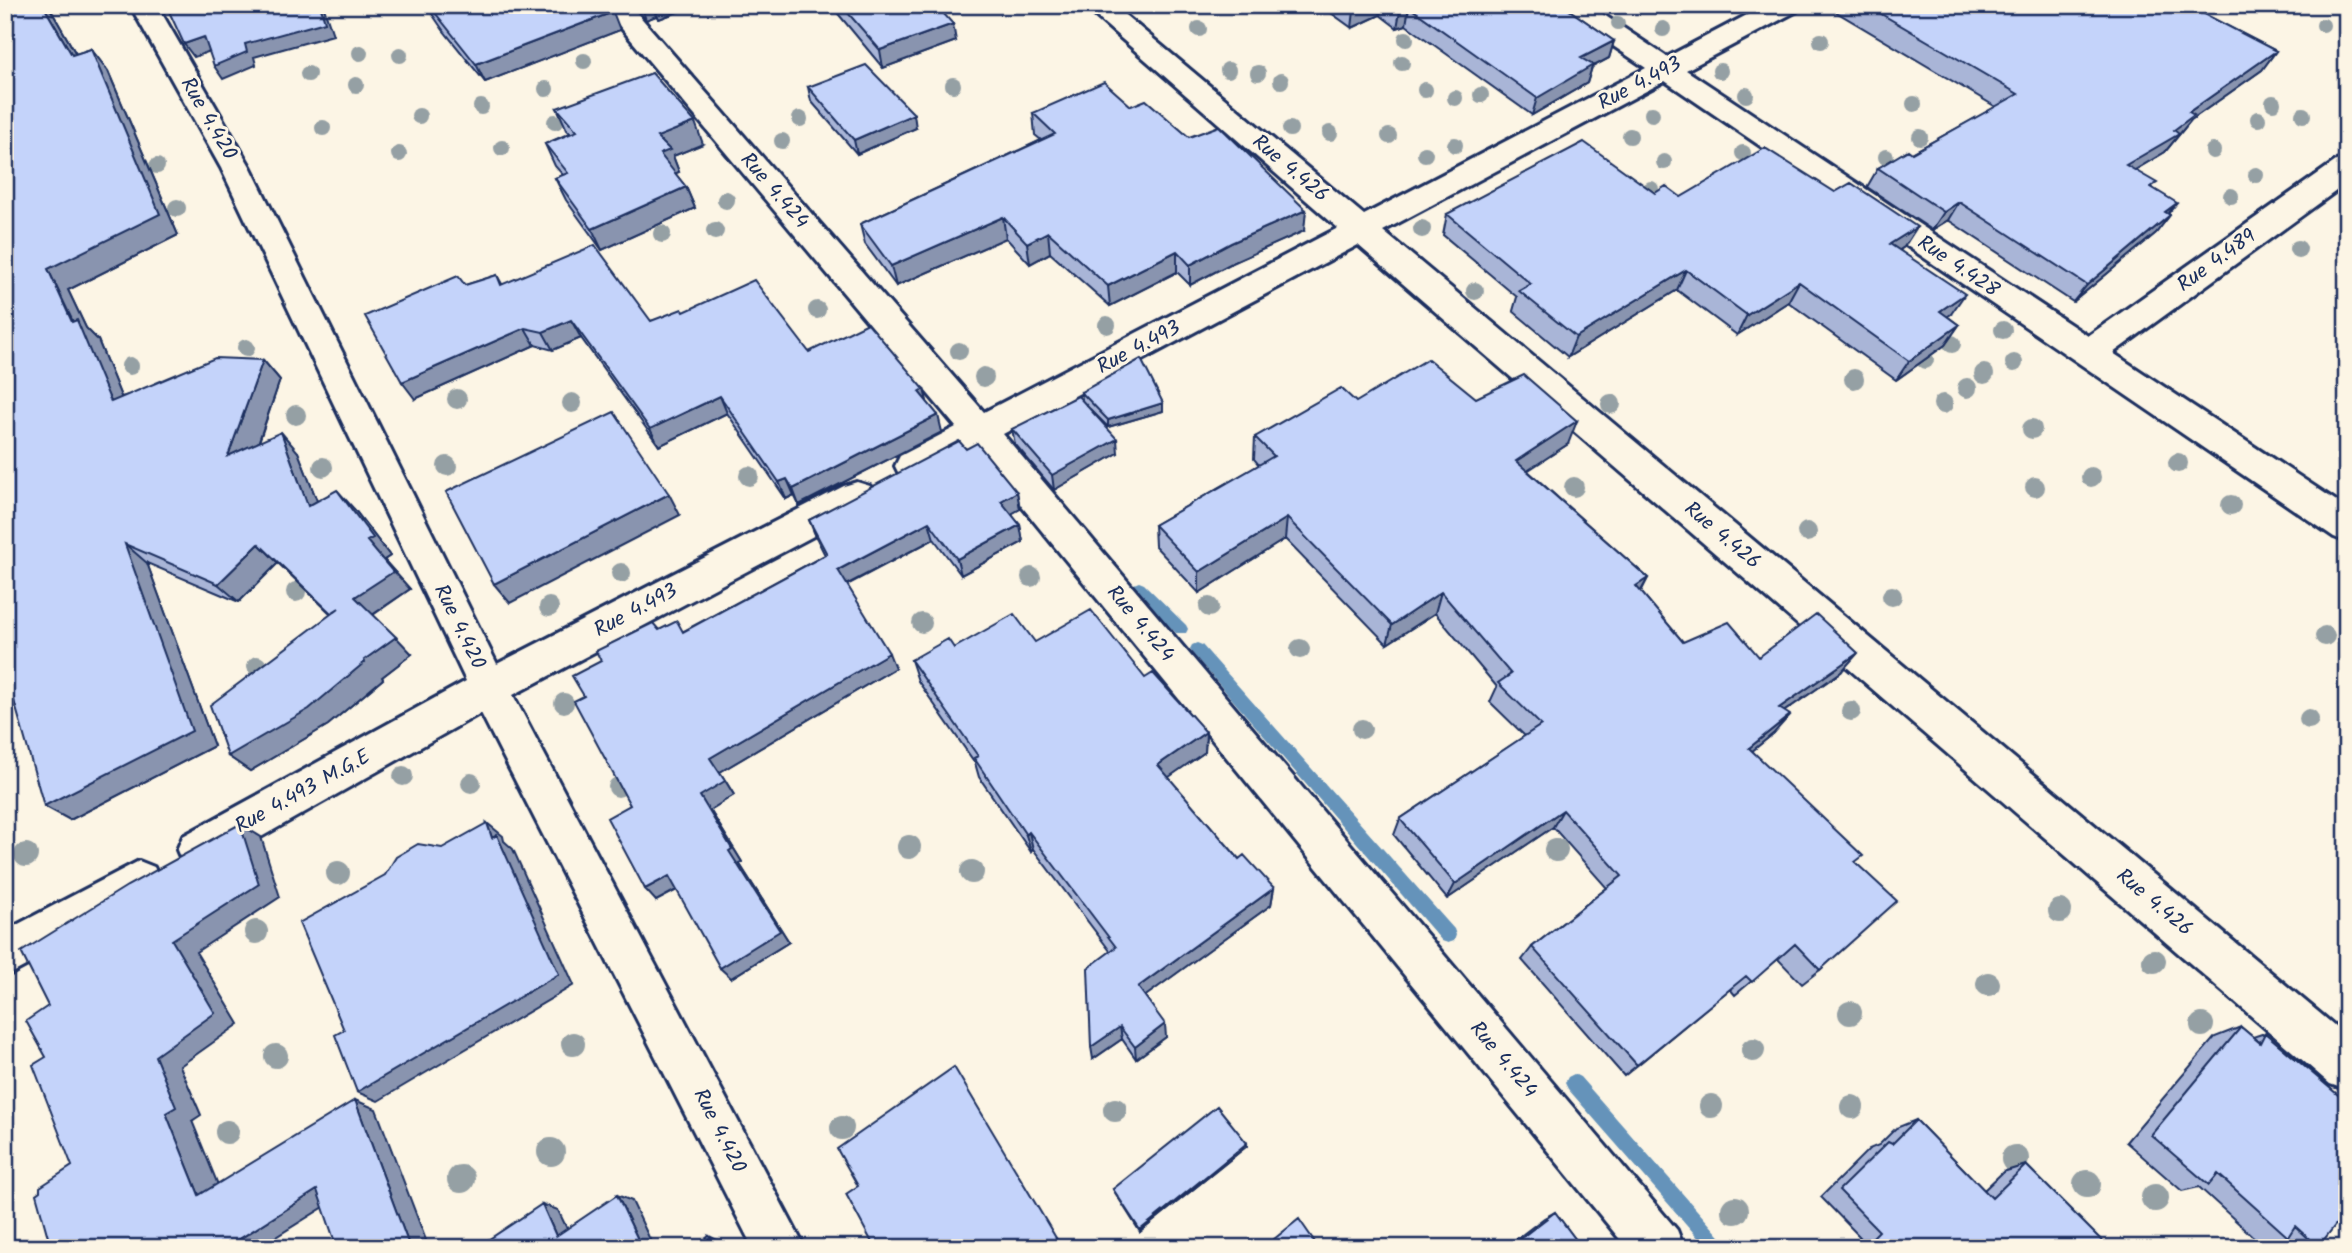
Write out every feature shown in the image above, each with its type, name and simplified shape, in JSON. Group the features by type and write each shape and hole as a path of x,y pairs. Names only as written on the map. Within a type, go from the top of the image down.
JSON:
{"street":[{"name":"Rue 4.420","path":"143,5 236,168 489,688 780,1248"},
{"name":"Rue 4.424","path":"615,5 980,431 1659,1248"},
{"name":"Rue 4.426","path":"1097,5 2347,1067"},
{"name":"Rue 4.428","path":"1571,5 2347,527"},
{"name":"Rue 4.493","path":"489,688 1363,231 1787,5"},
{"name":"Rue 4.489","path":"2087,354 2347,168"},
{"name":"Rue 4.493 M.G.E","path":"5,955 489,688"}],"building":[{"path":"5,5 43,5 72,55 91,49 160,214 48,269 72,322 77,320 111,402 215,358 263,360 228,456 281,432 308,506 337,490 373,538 367,541 393,572 355,597 396,637 364,660 365,662 309,709 228,756 210,705 339,608 331,613 259,544 218,584 125,544 192,731 44,806 5,669"},
{"path":"166,5 320,5 325,22 245,44 247,52 214,66 204,37 184,44"},
{"path":"429,5 607,5 613,12 476,64"},
{"path":"841,5 936,5 953,24 880,50"},
{"path":"1346,5 1367,5 1354,11"},
{"path":"1392,5 1562,5 1614,41 1581,58 1593,65 1537,98 1409,7 1400,11"},
{"path":"1866,5 2190,5 2276,51 2189,112 2194,115 2174,130 2179,134 2126,165 2157,183 2151,187 2177,203 2165,212 2170,215 2087,285 1959,202 1944,212 1878,168 1908,150 1912,153 2018,94"},
{"path":"866,65 914,114 854,140 808,87"},
{"path":"652,73 695,122 657,137 670,150 660,154 686,187 592,229 555,178 568,173 545,144 577,131 557,108"},
{"path":"1104,82 1131,106 1146,100 1189,137 1219,126 1306,210 1231,243 1190,265 1177,251 1108,286 1048,232 1027,243 1003,217 891,266 860,224 1055,134 1033,113"},
{"path":"1584,142 1655,193 1666,186 1681,197 1765,148 1835,192 1851,183 1917,227 1890,244 1965,294 1940,311 1959,325 1909,361 1799,282 1747,315 1686,270 1576,337 1519,291 1531,284 1447,214"},
{"path":"595,245 651,321 682,309 684,312 754,280 809,352 868,323 924,389 919,392 938,415 793,489 787,479 779,482 720,396 650,429 571,320 543,332 525,328 402,382 365,316 458,276 465,285 497,275 501,285"},
{"path":"1141,359 1163,403 1108,420 1081,392"},
{"path":"1428,359 1476,398 1524,375 1577,421 1516,461 1648,578 1636,586 1683,642 1729,622 1759,657 1816,614 1858,653 1779,708 1790,715 1749,748 1863,856 1855,862 1897,901 1820,970 1795,944 1752,982 1746,976 1637,1065 1532,947 1622,876 1563,810 1455,884 1400,819 1541,725 1498,683 1511,674 1441,592 1392,625 1287,518 1199,572 1154,525 1274,456 1255,437 1341,388 1356,402"},
{"path":"1078,396 1117,439 1052,475 1012,429"},
{"path":"614,412 669,494 494,584 446,492"},
{"path":"959,441 966,449 977,443 1017,492 1001,501 1020,525 957,559 929,522 838,570 889,653 710,758 725,781 700,796 732,849 729,851 780,931 720,968 669,876 645,889 607,818 630,805 574,701 584,696 572,676 601,661 596,651 653,623 659,630 677,621 683,632 827,554 809,520"},
{"path":"1091,610 1145,678 1153,673 1206,732 1158,765 1239,859 1244,855 1274,888 1138,987 1165,1024 1135,1047 1120,1027 1091,1047 1088,968 1116,947 1029,832 1026,835 974,758 978,756 911,660 948,639 954,648 1014,614 1035,642"},
{"path":"487,823 492,838 497,835 559,974 357,1092 335,1035 344,1030 299,923 385,875 396,857 418,844 442,848"},
{"path":"240,824 259,884 172,940 215,1013 155,1056 176,1107 166,1113 199,1195 355,1100 410,1248 337,1248 317,1190 238,1240 240,1248 51,1248 36,1194 40,1187 72,1166 33,1065 46,1057 26,1021 48,1006 21,952 127,886"},
{"path":"2241,1027 2260,1043 2265,1033 2344,1100 2347,1096 2347,1210 2318,1247 2295,1226 2288,1237 2218,1174 2209,1185 2151,1135"},
{"path":"954,1067 1062,1248 875,1248 846,1194 858,1186 837,1149"},
{"path":"1217,1106 1247,1143 1140,1230 1113,1189"},
{"path":"1916,1120 1992,1198 2026,1165 2109,1248 1878,1248 1870,1240 1879,1231 1839,1190 1888,1142 1892,1144"},
{"path":"617,1195 642,1248 476,1248 542,1204 556,1236"},
{"path":"1555,1212 1582,1248 1508,1248"},
{"path":"1299,1219 1319,1248 1263,1248"},
{"path":"709,1236 715,1248 693,1248"}],"waterway":[{"path":"1139,588 1181,629"},
{"path":"1197,649 1448,935"},
{"path":"1574,1083 1719,1248"}]}
